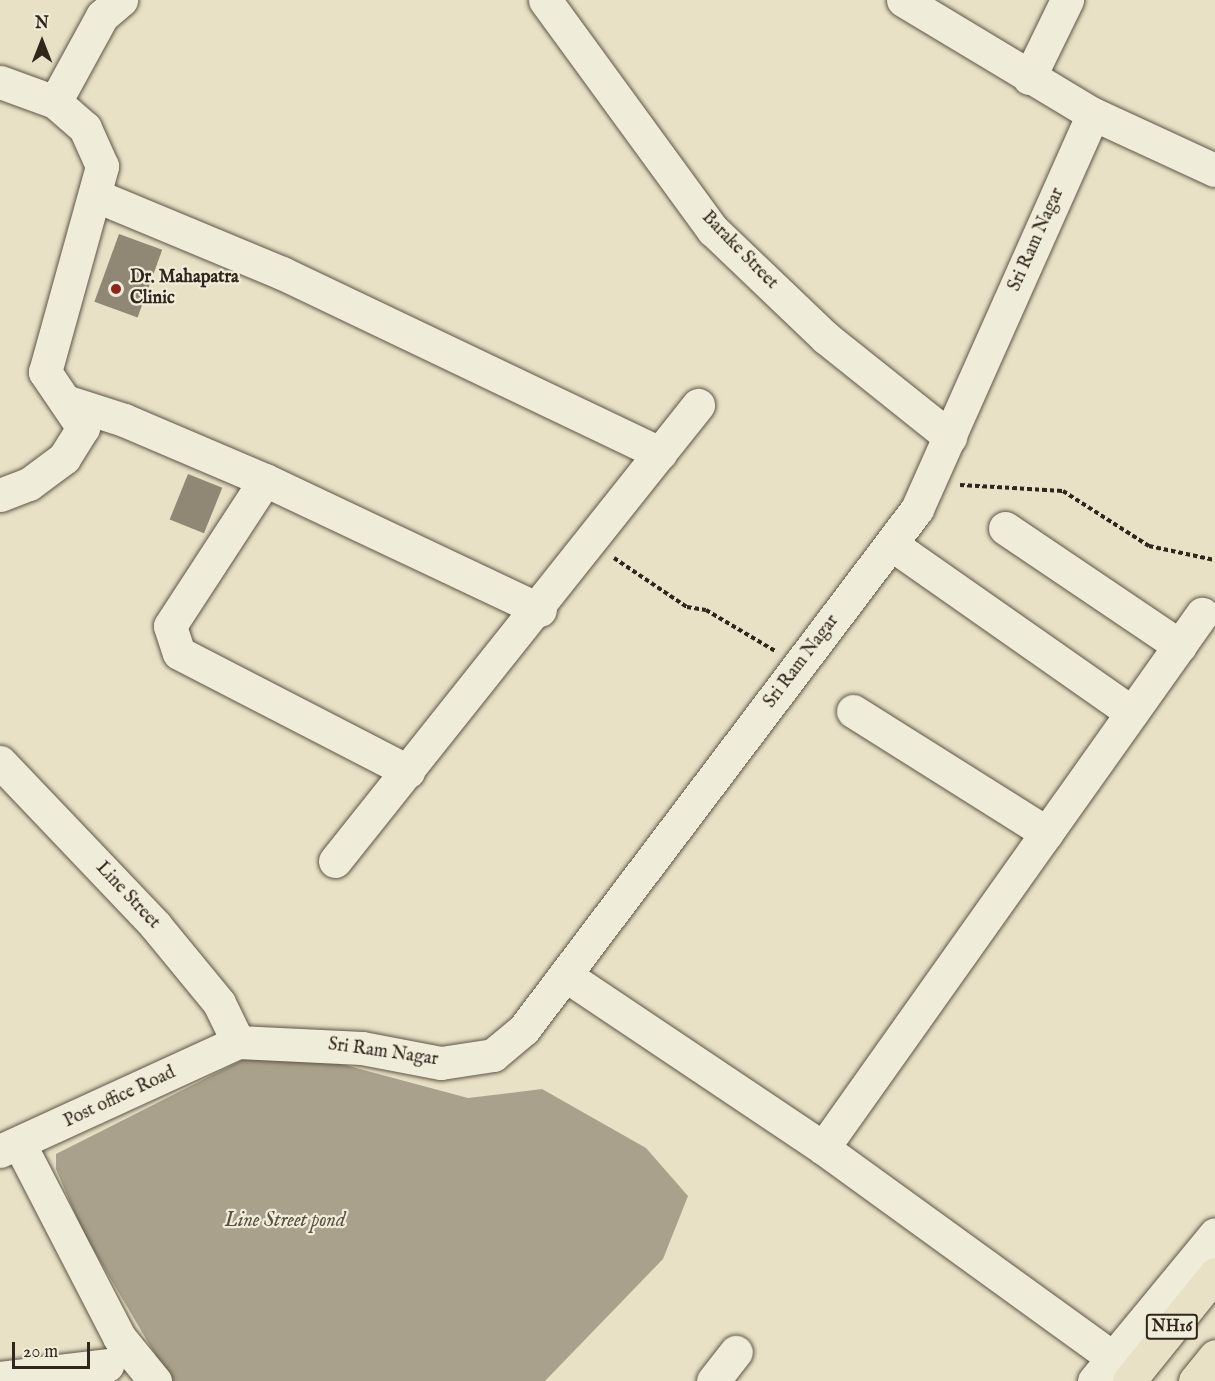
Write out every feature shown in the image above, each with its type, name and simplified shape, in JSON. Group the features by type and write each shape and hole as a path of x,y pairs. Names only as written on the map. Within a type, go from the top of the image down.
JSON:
{"highway":[{"name":"NH16","path":"1112,1373 1215,1274"},
{"name":"NH16","path":"1195,1381 1215,1356"}],"street":[{"path":"55,102 102,16 121,0"},
{"name":"Barake Street","path":"545,0 713,230 826,338 950,437"},
{"path":"903,0 1029,78 1093,114 1215,170"},
{"path":"1029,78 1067,0"},
{"path":"0,82 55,102 85,128 102,166 98,196 45,372 68,402 83,428 64,458 28,484 0,495"},
{"name":"Sri Ram Nagar","path":"238,1042 362,1048 441,1063 493,1055 524,1029 891,544 930,482 1093,114"},
{"path":"98,196 282,273 660,453"},
{"path":"68,402 124,420 265,480 540,609"},
{"path":"335,861 540,609 698,405"},
{"path":"265,480 170,626 179,653 408,771"},
{"path":"1005,528 1180,646"},
{"path":"891,544 1132,714"},
{"path":"823,1148 1202,614"},
{"path":"853,711 1047,833"},
{"name":"Line Street","path":"0,762 155,925 219,1003 238,1042"},
{"path":"565,975 823,1148 1112,1373 1215,1234"},
{"name":"Post office Road","path":"10,1148 238,1042"},
{"path":"10,1148 109,1316 155,1381"},
{"path":"0,1378 107,1373 109,1316"},
{"path":"713,1381 735,1352"}],"path":[{"path":"930,482 1063,491 1149,546 1215,560"},
{"path":"591,543 687,607 706,609 800,665"}],"water":[{"name":"Line Street pond","path":"258,1052 345,1065 468,1098 542,1089 646,1148 688,1196 663,1259 545,1381 171,1381 83,1232 56,1169 56,1154"}],"building":[{"path":"119,234 162,250 138,317 94,302"},
{"path":"188,474 222,488 204,533 170,519"}],"place":[{"name":"Dr. Mahapatra Clinic","path":"116,289"}]}
